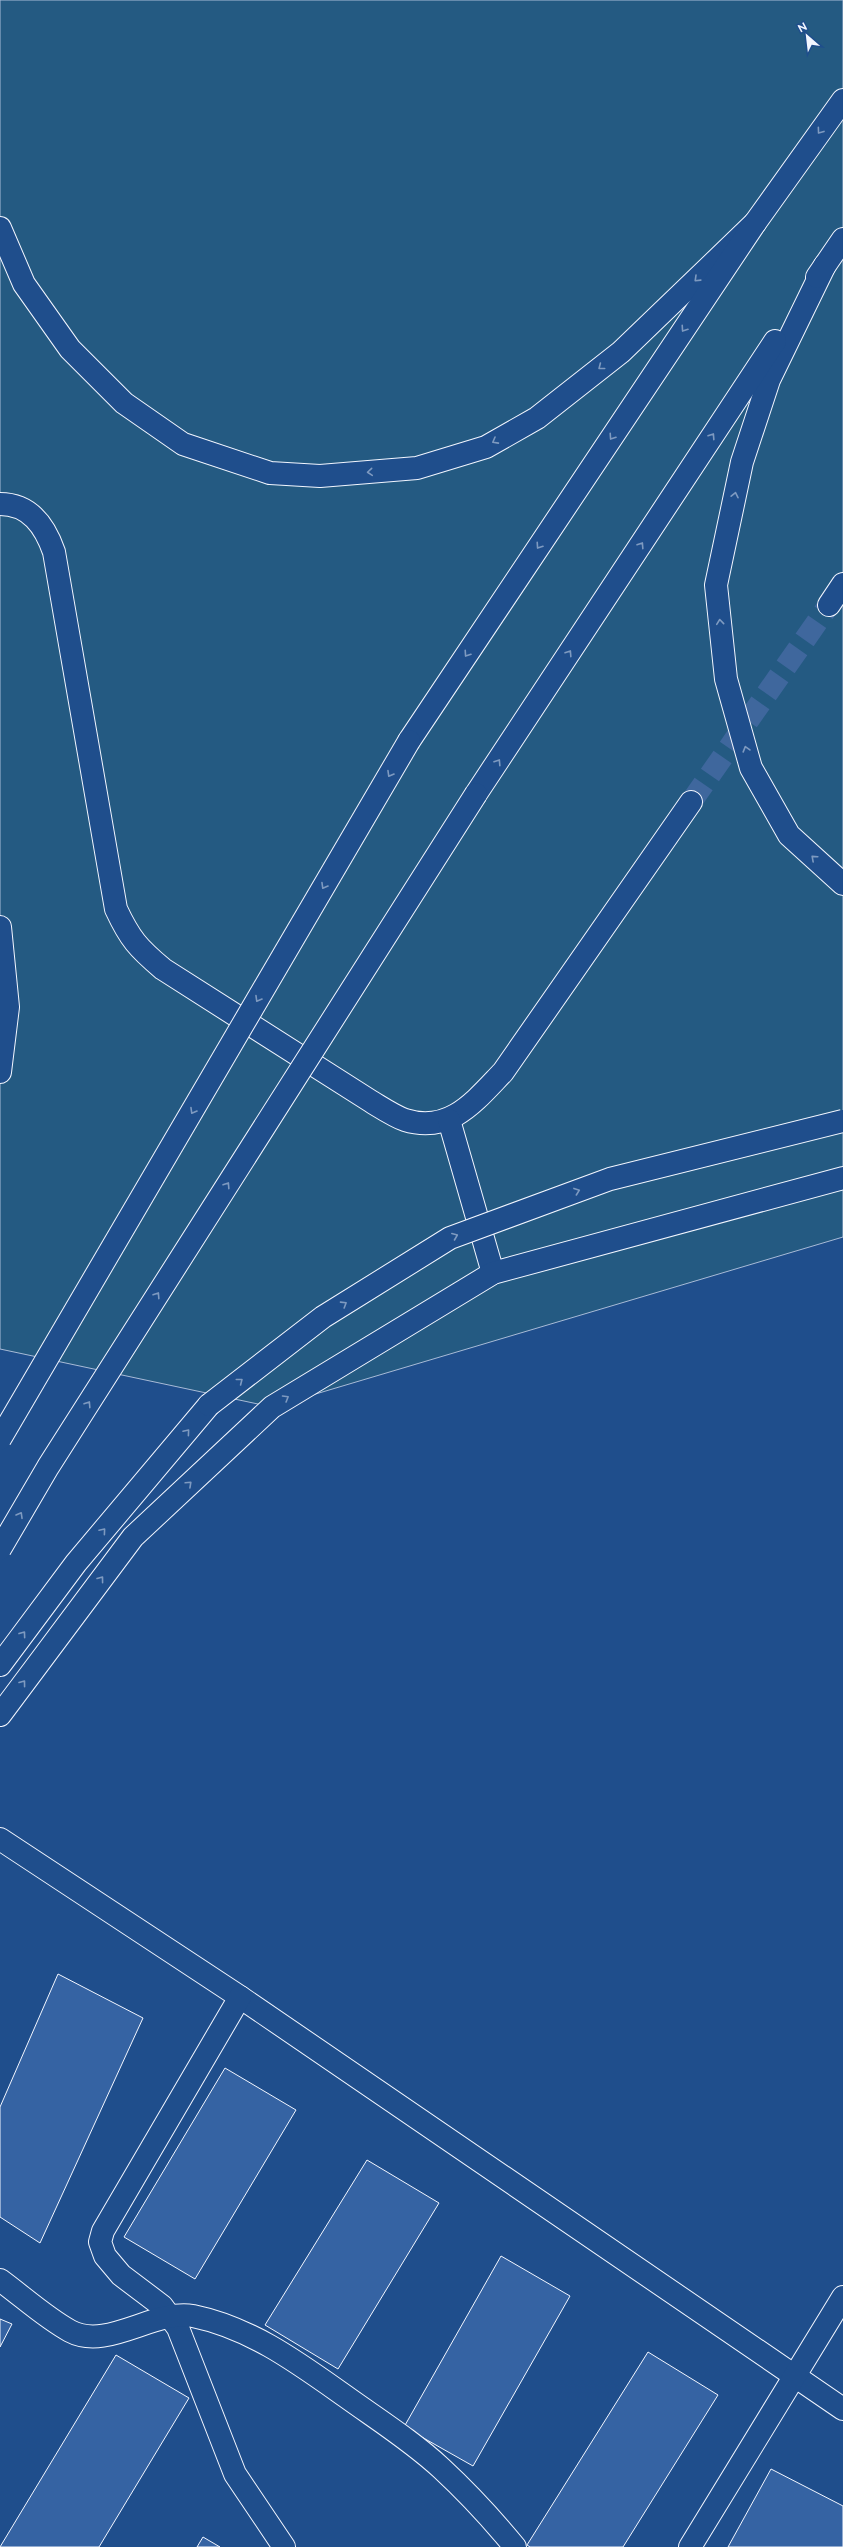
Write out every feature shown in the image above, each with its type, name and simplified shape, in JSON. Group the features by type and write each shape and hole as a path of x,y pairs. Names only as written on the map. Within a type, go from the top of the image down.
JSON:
{"main road":[{"path":"0,1439 410,740 755,223 843,100"},
{"path":"0,228 24,284 70,349 124,403 183,444 270,473 320,476 417,468 486,447 537,418 621,352 755,223"},
{"path":"0,1549 48,1467 476,794 843,239"},
{"path":"825,265 769,380 742,462 716,585 726,679 751,768 789,835 843,884"},
{"path":"0,504 9,504 27,510 39,522 48,536 54,552 116,909 128,934 139,948 163,969 372,1102 411,1121 425,1124 449,1120 474,1101 502,1072 691,802"},
{"path":"829,605 843,584"},
{"path":"0,927 8,1006 0,1072"},
{"path":"449,1120 493,1273"},
{"path":"0,1665 76,1563 209,1405 323,1317 450,1238 610,1179 843,1120"},
{"path":"0,1715 133,1537 272,1407 493,1273 843,1178"},
{"path":"0,1839 240,1997 794,2377 843,2409"},
{"path":"240,1997 103,2231 100,2242 105,2256 121,2275 162,2306 178,2328 235,2474 284,2547"},
{"path":"0,2280 71,2332 91,2335 111,2334 169,2315 191,2316 230,2325 287,2355 440,2467 485,2511 515,2547"},
{"path":"690,2547 843,2297"}],"shaded area":[{"path":"0,0 843,0 843,1237 272,1407 0,1349"}],"building":[{"path":"58,1974 143,2018 40,2243 0,2217 0,2107"},
{"path":"225,2068 296,2110 195,2279 124,2237"},
{"path":"367,2160 439,2203 338,2369 265,2325"},
{"path":"501,2256 570,2296 473,2466 404,2427"},
{"path":"0,2319 12,2324 0,2347"},
{"path":"648,2352 718,2395 623,2547 530,2547 527,2545"},
{"path":"116,2355 189,2398 99,2547 0,2547"},
{"path":"771,2469 843,2506 843,2547 728,2547"},
{"path":"203,2537 220,2547 197,2547"}],"tunnel":[{"path":"691,802 829,605"}]}
